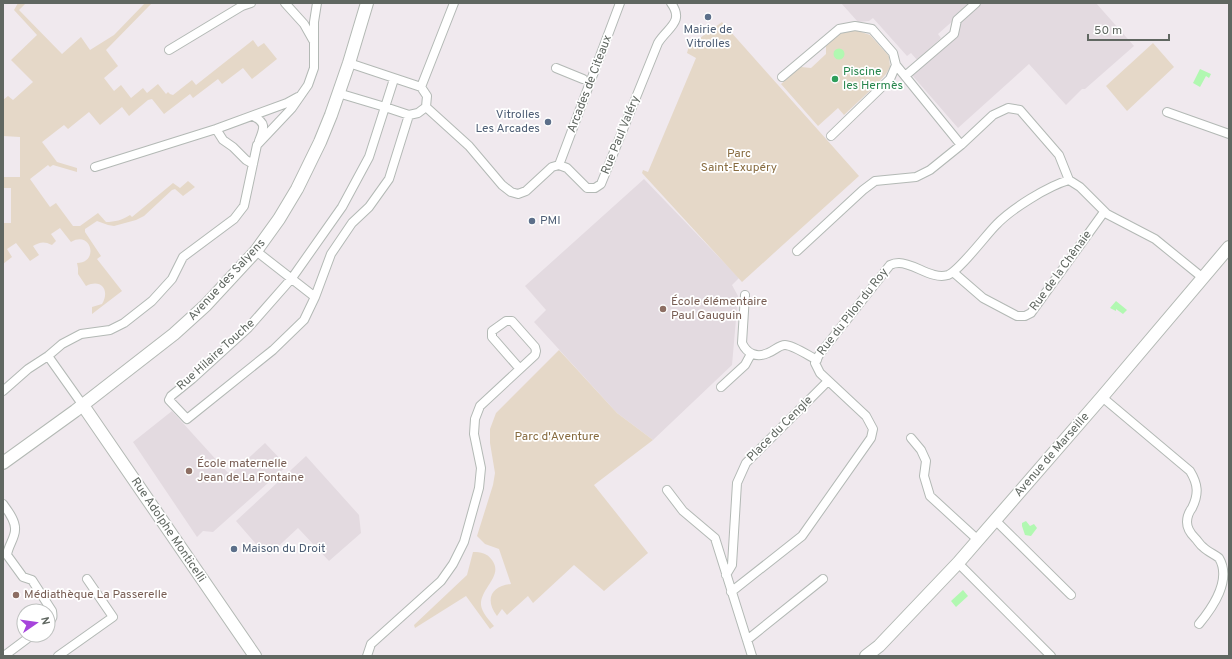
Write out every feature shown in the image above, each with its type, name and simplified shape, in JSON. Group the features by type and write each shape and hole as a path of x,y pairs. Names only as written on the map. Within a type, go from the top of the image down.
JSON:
{"street":[{"path":"169,50 242,6 251,3"},
{"path":"285,3 304,24 315,44"},
{"path":"257,145 292,108 308,85 314,68 314,22 317,3"},
{"name":"Avenue des Salyens","path":"3,463 174,334 206,305 256,251 279,220 297,189 320,142 349,63 366,3"},
{"path":"422,88 454,3"},
{"name":"Arcades de Citeaux","path":"559,165 587,81 620,3"},
{"path":"904,76 954,34 957,20 976,3"},
{"name":"Rue Paul Valéry","path":"559,165 567,168 587,188 595,188 601,184 658,43 662,36 671,29 676,20 673,6"},
{"path":"782,77 839,28 855,26 872,29 893,53 896,65 904,76 961,145"},
{"path":"338,93 385,106 409,115 418,113 426,107 427,96 422,88 349,63"},
{"path":"830,136 890,79 896,65"},
{"path":"556,68 587,81"},
{"name":"Rue Hilaire Touche","path":"394,79 369,158 342,207 292,278 248,328 171,396 169,400 187,420 283,340 304,320 315,297 331,254 352,223 369,207 389,179 409,115"},
{"path":"95,167 216,129 300,96"},
{"path":"426,107 469,146 502,185 510,192 518,194 526,191 552,167 559,165"},
{"path":"798,251 863,190 875,181 916,177 930,170 961,145 993,115 1008,108 1020,110 1059,155 1068,180 1080,187 1104,212 1155,239 1203,278"},
{"path":"1167,112 1229,134"},
{"path":"3,391 28,369 48,356 62,344 81,334 110,330 124,323 152,301 172,279 183,257 234,219 244,206 257,145 263,129 263,123 259,119 252,116"},
{"path":"216,129 223,140 233,147 246,160 253,164"},
{"path":"952,272 958,268 997,223 1022,204 1068,180"},
{"name":"Rue de la Chênaie","path":"952,272 983,298 1017,316 1026,316 1031,313 1104,212"},
{"name":"Avenue de Marseille","path":"866,656 879,646 958,563 1229,247"},
{"path":"256,251 315,297"},
{"name":"Rue du Pilon du Roy","path":"731,592 802,536 871,438 873,429 866,416 820,373 815,363 819,355 890,265 900,263 940,276 949,275 952,272"},
{"path":"745,295 742,343 745,350 758,356 767,354 780,346 786,345 817,360"},
{"path":"367,656 371,644 441,581 453,564 464,542 480,484 481,468 474,434 475,419 480,406 520,369 535,355 536,351 535,347 512,321 506,321 492,331 492,337 520,369"},
{"path":"721,387 745,365 751,354"},
{"path":"48,356 82,404"},
{"name":"Place du Cengle","path":"726,575 732,565 737,483 746,463 828,381"},
{"path":"1102,396 1190,470 1196,480 1198,491 1186,523 1191,534 1204,548 1219,558 1226,568 1227,576 1226,586 1222,594 1199,624"},
{"name":"Rue Adolphe Monticelli","path":"82,404 254,656"},
{"path":"911,438 921,450 926,461 924,476 930,496 978,540"},
{"path":"667,490 683,511 715,538 752,656"},
{"path":"3,504 14,522 15,530 8,547 7,555 23,577 32,580 47,603"},
{"path":"995,520 1071,596"},
{"path":"958,563 1051,656"},
{"path":"58,656 113,618 87,579"},
{"path":"747,640 823,579"},
{"path":"4,655 21,643"}],"shaded area":[{"path":"841,3 973,3 938,34 941,38 917,60 911,53 907,56 873,18 869,21 858,22"},
{"path":"982,3 1096,3 1134,46 1085,89 1082,89 1066,105 1029,64 958,128 912,75 958,34 960,21"},
{"path":"839,48 843,50 845,54 843,58 839,60 835,58 833,54 835,50"},
{"path":"1200,69 1211,74 1209,78 1206,76 1200,87 1193,83"},
{"name":"École élémentaire Paul Gauguin","path":"644,179 739,278 732,285 738,296 732,365 653,440 617,413 534,322 546,310 525,286"},
{"path":"1116,301 1127,310 1123,314 1116,309 1116,311 1110,308"},
{"name":"École maternelle Jean de La Fontaine","path":"172,411 230,475 265,443 287,466 213,532 203,531 197,537 133,442"},
{"path":"306,456 359,515 361,533 329,561 298,528 269,555 265,551 263,552 236,521"},
{"path":"1026,521 1030,526 1034,524 1037,528 1031,536 1025,535 1022,526 1022,523"},
{"path":"963,590 968,596 956,607 951,601"}],"green space":[{"path":"18,3 25,4 19,10 62,54 81,37 90,50 114,35 145,3 152,3 106,50 118,66 104,78 114,91 121,85 131,98 143,88 147,93 158,84 166,94 168,92 173,95 192,80 196,85 253,40 258,47 264,43 277,59 252,79 243,68 222,84 218,79 193,98 190,94 164,114 152,99 148,100 129,116 122,107 100,125 89,112 68,129 64,125 42,142 57,162 77,168 77,172 53,165 50,167 48,165 30,179 50,207 56,203 73,226 80,226 98,213 106,222 112,222 130,215 132,217 173,183 180,188 188,181 195,187 183,196 175,189 172,190 144,216 136,220 114,226 97,221 85,229 85,232 101,256 97,259 122,291 92,314 92,307 102,304 105,290 100,285 96,284 86,286 78,274 77,263 84,262 90,253 88,243 84,240 78,239 71,242 60,228 51,234 56,241 52,245 42,242 33,246 39,255 30,261 16,243 7,249 12,257 3,264 3,223 11,223 11,188 3,188 3,177 20,177 20,137 3,136 3,100 8,96 13,100 33,82 11,60 37,35 14,10"},
{"name":"Parc Saint-Exupéry","path":"722,22 859,176 742,282 642,173 643,170 648,172 696,58 687,53 689,46"},
{"name":"Piscine les Hermès","path":"855,30 870,35 889,56 890,67 876,85 844,115 838,108 818,126 781,84 801,67 811,68 826,54 826,46 839,34"},
{"path":"1153,43 1174,67 1127,111 1106,86"},
{"name":"Parc d'Aventure","path":"559,350 617,413 653,440 594,485 648,553 604,591 574,565 533,603 528,596 507,615 502,609 497,616 491,604 492,594 499,587 511,584 499,549 485,544 477,536 493,485 495,473 490,443 490,429 496,413"},
{"path":"473,552 486,554 495,566 494,577 484,593 481,605 484,614 494,626 490,629 466,596 415,628 414,625 467,575"}],"place":[{"name":"Mairie de Vitrolles","path":"708,17"},
{"name":"Piscine les Hermès","path":"835,79"},
{"name":"Vitrolles Les Arcades","path":"548,122"},
{"name":"PMI","path":"532,221"},
{"name":"École élémentaire Paul Gauguin","path":"663,309"},
{"name":"École maternelle Jean de La Fontaine","path":"189,471"},
{"name":"Maison du Droit","path":"234,549"},
{"name":"Médiathèque La Passerelle","path":"16,595"}]}
